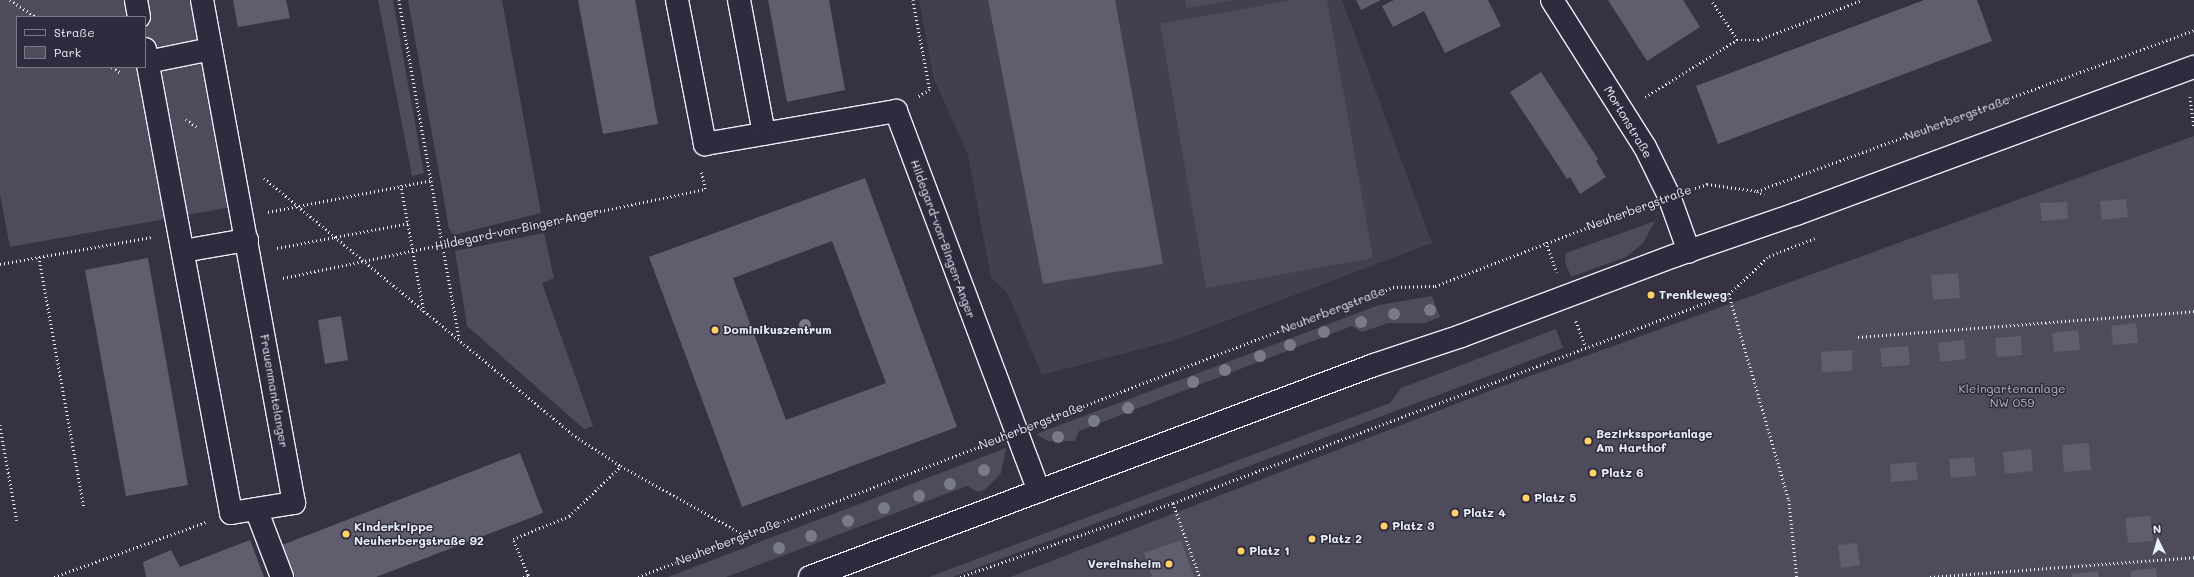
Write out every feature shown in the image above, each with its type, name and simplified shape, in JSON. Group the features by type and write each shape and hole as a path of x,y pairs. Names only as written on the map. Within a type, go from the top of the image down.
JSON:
{"street":[{"path":"136,0 139,16"},
{"name":"Frauenmantelanger","path":"202,0 244,218 294,503 231,513"},
{"path":"677,0 706,144 896,111"},
{"path":"739,0 764,134"},
{"name":"Mortonstraße","path":"1552,0 1644,146 1669,196 1689,252"},
{"path":"211,49 146,55 177,239 231,513"},
{"path":"810,577 1374,365 1461,336 2194,67"},
{"name":"Hildegard-von-Bingen-Anger","path":"896,111 1015,432 1039,491"},
{"path":"177,239 247,240"},
{"path":"256,509 282,577"}],"path":[{"path":"10,0 34,16"},
{"path":"399,0 433,180 459,339"},
{"path":"896,111 930,90 913,0"},
{"path":"1711,0 1737,40"},
{"path":"1622,111 1737,40 1758,40 1862,0"},
{"name":"Neuherbergstraße","path":"638,577 1393,287 1435,286 1669,196 1706,184 1756,191 2194,30"},
{"path":"114,68 153,94 298,205 365,260 424,312 459,339 572,434 621,466 746,536"},
{"path":"2190,94 2194,126"},
{"name":"Hildegard-von-Bingen-Anger","path":"283,278 705,189 699,158 706,144"},
{"path":"244,218 298,205 433,180"},
{"path":"401,185 424,312"},
{"path":"277,248 409,223"},
{"path":"0,264 39,257 177,239"},
{"path":"960,577 1173,503 1729,294 1769,256 1785,250"},
{"path":"39,257 84,508"},
{"path":"1729,294 1789,500 1797,577"},
{"path":"1858,337 2194,311"},
{"path":"0,425 17,520"},
{"path":"523,577 528,576 513,539 569,516 621,466"},
{"path":"1173,503 1200,577"},
{"path":"54,577 231,513"},
{"path":"1930,577 2194,557"}],"shaded area":[{"path":"919,0 1342,0 1432,243 1175,340 1042,375 1007,292 991,278 968,155 934,79"}],"green space":[{"path":"0,0 193,0 231,207 10,247 0,195"},
{"path":"378,0 393,0 424,173 412,176"},
{"path":"408,0 502,0 541,213 454,235 449,229"},
{"path":"1185,0 1233,0 1186,8"},
{"path":"1292,0 1327,0 1373,258 1206,288 1160,24"},
{"name":"Kleingartenanlage NW 059","path":"2194,136 2194,577 1010,577 1489,391"},
{"path":"1655,221 1643,243 1626,257 1571,277 1565,262 1566,253"},
{"path":"544,233 554,278 542,283 593,426 584,429 467,326 455,251"},
{"path":"1432,296 1440,317 1425,323 1388,323 1362,332 1352,326 1079,431 1075,441 1048,441 1036,434 1379,305"},
{"path":"1556,329 1563,348 953,577 929,577 1390,403 1401,388"},
{"path":"1006,448 1001,473 987,488 979,492 967,486 726,577 668,577"}],"building":[{"path":"233,0 286,0 290,18 238,27"},
{"path":"578,0 635,0 658,124 603,134"},
{"path":"768,0 829,0 845,90 787,102"},
{"path":"988,0 1115,0 1163,264 1043,284"},
{"path":"1356,0 1381,0 1361,10"},
{"path":"1394,0 1488,0 1501,26 1445,53 1424,11 1393,27 1382,6"},
{"path":"1608,0 1683,0 1700,27 1647,61"},
{"path":"1924,0 1977,0 1992,41 1718,144 1696,86"},
{"path":"1541,72 1598,159 1596,161 1606,177 1580,194 1570,177 1567,179 1510,92"},
{"name":"Dominikuszentrum","path":"865,178 957,427 742,507 649,257","holes":["832,241 886,383 786,420 733,278"]},
{"path":"2126,199 2128,217 2102,220 2100,201"},
{"path":"2067,202 2068,219 2042,221 2040,203"},
{"path":"148,258 188,485 126,496 85,270"},
{"path":"1958,273 1960,298 1933,300 1931,275"},
{"path":"341,316 348,360 325,364 318,320"},
{"path":"2136,323 2138,343 2113,345 2111,326"},
{"path":"2078,330 2080,350 2054,352 2052,333"},
{"path":"2021,336 2022,355 1997,357 1995,338"},
{"path":"1964,340 1966,359 1940,362 1938,343"},
{"path":"1908,346 1910,365 1882,367 1880,348"},
{"path":"1852,350 1852,371 1822,372 1821,352"},
{"path":"2089,443 2091,470 2064,472 2062,445"},
{"path":"2031,449 2033,471 2005,474 2003,452"},
{"path":"520,453 543,513 376,577 295,577 282,545"},
{"path":"1974,457 1976,476 1951,478 1949,459"},
{"path":"1916,462 1918,480 1891,482 1890,464"},
{"path":"2150,516 2153,541 2128,543 2125,518"},
{"path":"250,540 264,577 146,577 143,562 171,550 180,567"},
{"name":"Vereinsheim","path":"1181,540 1194,577 1149,577 1152,576 1144,553"},
{"path":"1857,543 1860,565 1841,568 1838,545"},
{"path":"2156,568 2157,577 2131,577 2131,571"},
{"path":"2098,571 2099,577 2072,577 2072,574"}],"place":[{"name":"Trenkleweg","path":"1651,295"},
{"name":"Dominikuszentrum","path":"715,330"},
{"name":"Bezirkssportanlage Am Harthof","path":"1588,441"},
{"name":"Platz 6","path":"1593,473"},
{"name":"Platz 5","path":"1526,498"},
{"name":"Platz 4","path":"1455,513"},
{"name":"Platz 3","path":"1384,526"},
{"name":"Kinderkrippe Neuherbergstraße 92","path":"346,534"},
{"name":"Platz 2","path":"1312,539"},
{"name":"Platz 1","path":"1241,551"},
{"name":"Vereinsheim","path":"1169,564"}]}
